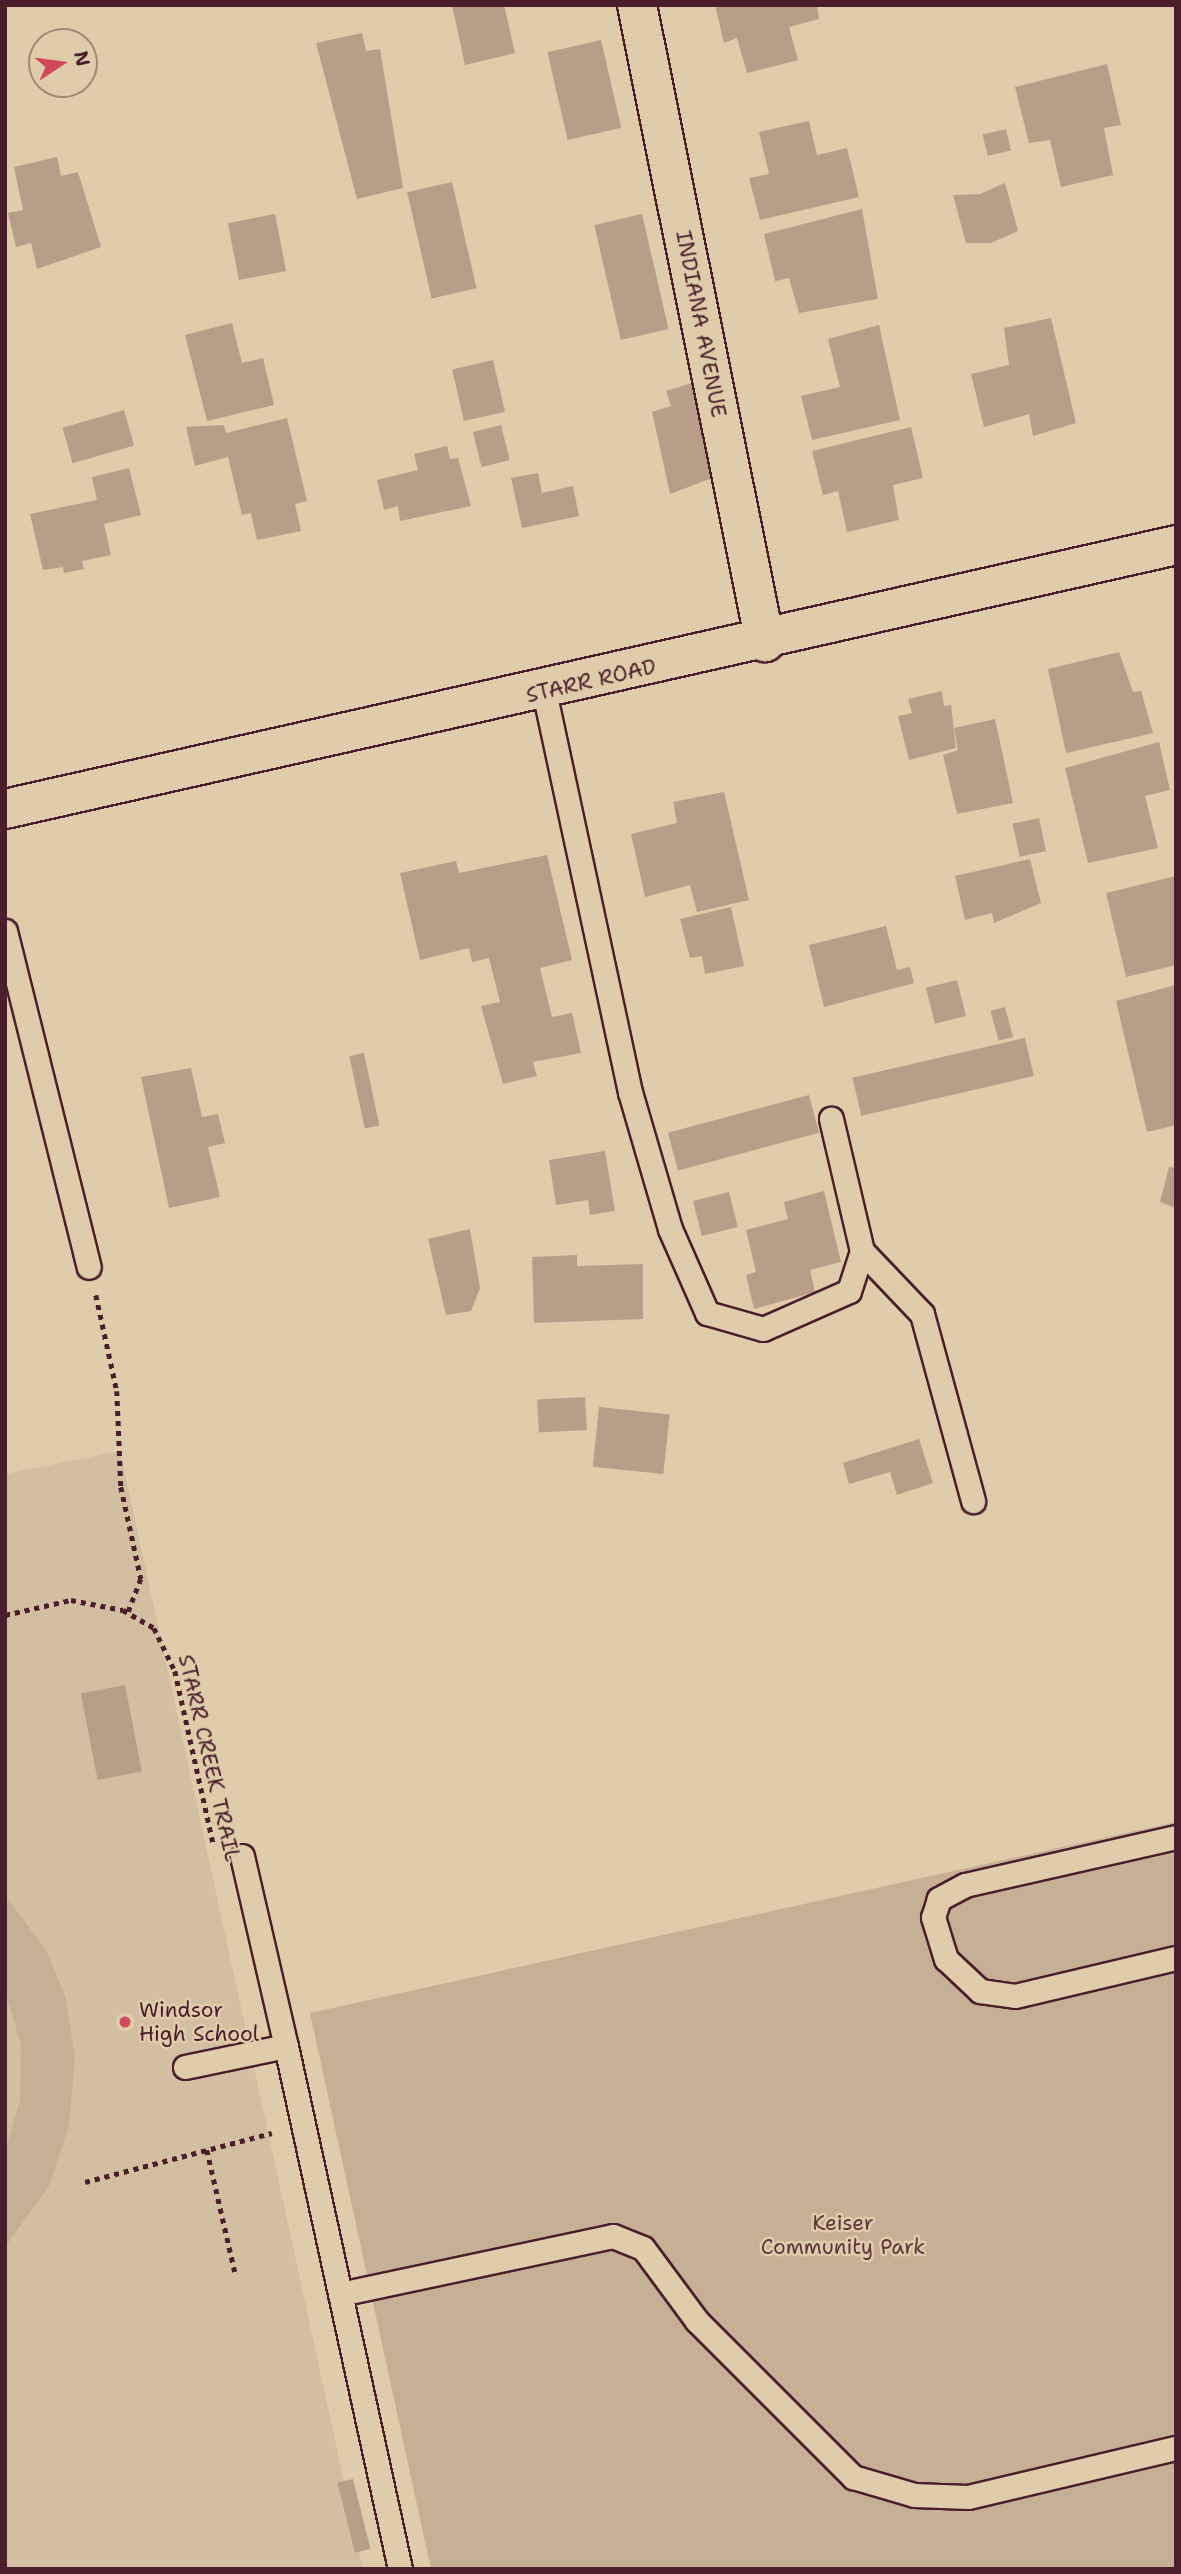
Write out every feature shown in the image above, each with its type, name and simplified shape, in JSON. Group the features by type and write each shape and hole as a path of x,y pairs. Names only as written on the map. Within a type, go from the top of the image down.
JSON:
{"street":[{"name":"INDIANA AVENUE","path":"637,5 765,642"},
{"name":"STARR ROAD","path":"5,809 765,642 1176,545"}],"lane":[{"path":"544,691 630,1092 670,1229 707,1313 763,1329 799,1318 849,1291 862,1251"},
{"path":"5,931 89,1267"},
{"path":"831,1119 862,1251 922,1314 973,1501"},
{"path":"1176,1837 965,1885 939,1899 933,1917 946,1959 980,1992 1015,1996 1176,1958"},
{"path":"242,1856 400,2569"},
{"path":"185,2067 286,2046"},
{"path":"340,2294 613,2236 643,2248 697,2321 853,2477 914,2495 968,2497 1176,2448"}],"path":[{"path":"89,1267 117,1391 121,1487 141,1579 128,1613"},
{"name":"STARR CREEK TRAIL","path":"5,1615 71,1601 128,1613 166,1642 214,1848"},
{"path":"85,2182 276,2132"},
{"path":"207,2150 235,2272"}],"shaded area":[{"name":"Windsor High School","path":"120,1451 363,2569 5,2569 5,1474"}],"green space":[{"name":"Keiser Community Park","path":"1176,1822 1176,2569 431,2569 310,2013"},
{"path":"5,1895 46,1950 65,1996 75,2056 69,2125 49,2186 5,2247 5,2152 20,2100 21,2045 5,1990"}],"building":[{"path":"452,5 504,5 515,53 465,65"},
{"path":"715,5 817,5 819,19 789,27 798,60 747,73 737,38 724,43"},
{"path":"362,33 366,51 380,49 403,188 357,199 316,43"},
{"path":"601,40 621,128 568,140 547,52"},
{"path":"1107,64 1121,125 1104,128 1113,175 1061,187 1050,140 1029,143 1015,87"},
{"path":"809,121 817,155 847,148 859,197 760,220 749,178 769,174 759,132"},
{"path":"1006,129 1011,150 988,156 983,134"},
{"path":"57,157 61,176 78,172 101,247 37,269 31,243 16,247 8,213 23,210 14,167"},
{"path":"452,182 477,288 432,299 407,192"},
{"path":"1005,183 1018,231 991,243 966,243 953,195 980,194"},
{"path":"862,209 878,299 799,313 789,278 775,281 764,234"},
{"path":"275,214 286,271 239,280 228,223"},
{"path":"642,214 669,329 621,340 594,225"},
{"path":"1051,318 1076,423 1033,436 1029,414 984,427 971,374 1009,365 1004,328"},
{"path":"232,323 242,363 263,358 274,405 207,421 185,335"},
{"path":"879,325 900,420 812,440 801,396 840,387 828,339"},
{"path":"493,360 505,412 464,421 452,369"},
{"path":"692,383 715,477 670,494 652,412 671,406 666,391"},
{"path":"124,410 134,446 73,463 62,428"},
{"path":"287,418 307,501 295,504 301,531 257,540 251,513 242,515 228,457 195,466 186,427 224,425 226,433"},
{"path":"501,425 510,460 482,467 473,432"},
{"path":"911,427 923,478 893,485 899,520 847,532 838,491 823,495 812,451"},
{"path":"447,446 450,459 458,458 471,506 400,521 398,506 384,510 377,480 418,470 414,454"},
{"path":"129,468 141,515 104,524 111,555 82,561 84,569 64,573 63,567 43,570 30,514 97,500 92,477"},
{"path":"538,473 542,493 573,486 579,516 522,528 511,478"},
{"path":"1119,652 1133,692 1141,691 1153,733 1066,753 1048,669"},
{"path":"942,691 944,706 951,705 956,748 909,760 898,716 912,713 908,699"},
{"path":"995,719 1013,803 957,814 943,755 958,750 954,728"},
{"path":"1159,742 1170,790 1145,796 1158,848 1088,863 1065,768"},
{"path":"724,792 749,900 697,912 690,885 645,897 631,834 677,823 673,802"},
{"path":"1039,818 1046,851 1020,857 1013,824"},
{"path":"547,855 572,960 540,968 552,1017 572,1013 581,1053 533,1062 537,1076 503,1084 481,1006 500,1002 489,958 472,962 469,948 420,960 400,873 456,861 459,873"},
{"path":"1030,859 1041,903 994,923 992,913 965,920 955,876"},
{"path":"1176,876 1176,965 1126,977 1106,893"},
{"path":"731,907 744,966 705,974 702,956 690,958 680,919"},
{"path":"886,926 897,970 910,967 914,983 824,1007 809,945"},
{"path":"957,980 966,1016 935,1024 926,988"},
{"path":"1176,985 1176,1125 1147,1132 1116,1001"},
{"path":"1005,1007 1013,1037 999,1041 991,1011"},
{"path":"1025,1038 1034,1076 861,1116 853,1078"},
{"path":"364,1053 379,1125 365,1129 349,1056"},
{"path":"191,1068 202,1117 218,1114 225,1143 208,1147 220,1197 169,1208 141,1077"},
{"path":"809,1095 819,1133 678,1170 668,1133"},
{"path":"605,1151 615,1211 590,1215 588,1200 556,1205 549,1160"},
{"path":"1169,1167 1176,1168 1176,1208 1160,1202"},
{"path":"824,1191 841,1262 810,1270 815,1292 754,1309 746,1275 756,1272 746,1230 788,1219 784,1202"},
{"path":"729,1192 738,1227 702,1236 693,1201"},
{"path":"470,1229 480,1288 471,1311 446,1315 428,1239"},
{"path":"577,1255 577,1266 643,1264 643,1319 534,1323 532,1257"},
{"path":"585,1397 587,1430 539,1432 537,1400"},
{"path":"599,1407 670,1414 663,1474 593,1467"},
{"path":"919,1439 933,1483 897,1495 890,1472 849,1484 843,1463"},
{"path":"125,1685 142,1771 98,1780 81,1694"},
{"path":"353,2479 370,2549 355,2553 337,2483"}],"place":[{"name":"Windsor High School","path":"125,2022"}]}
